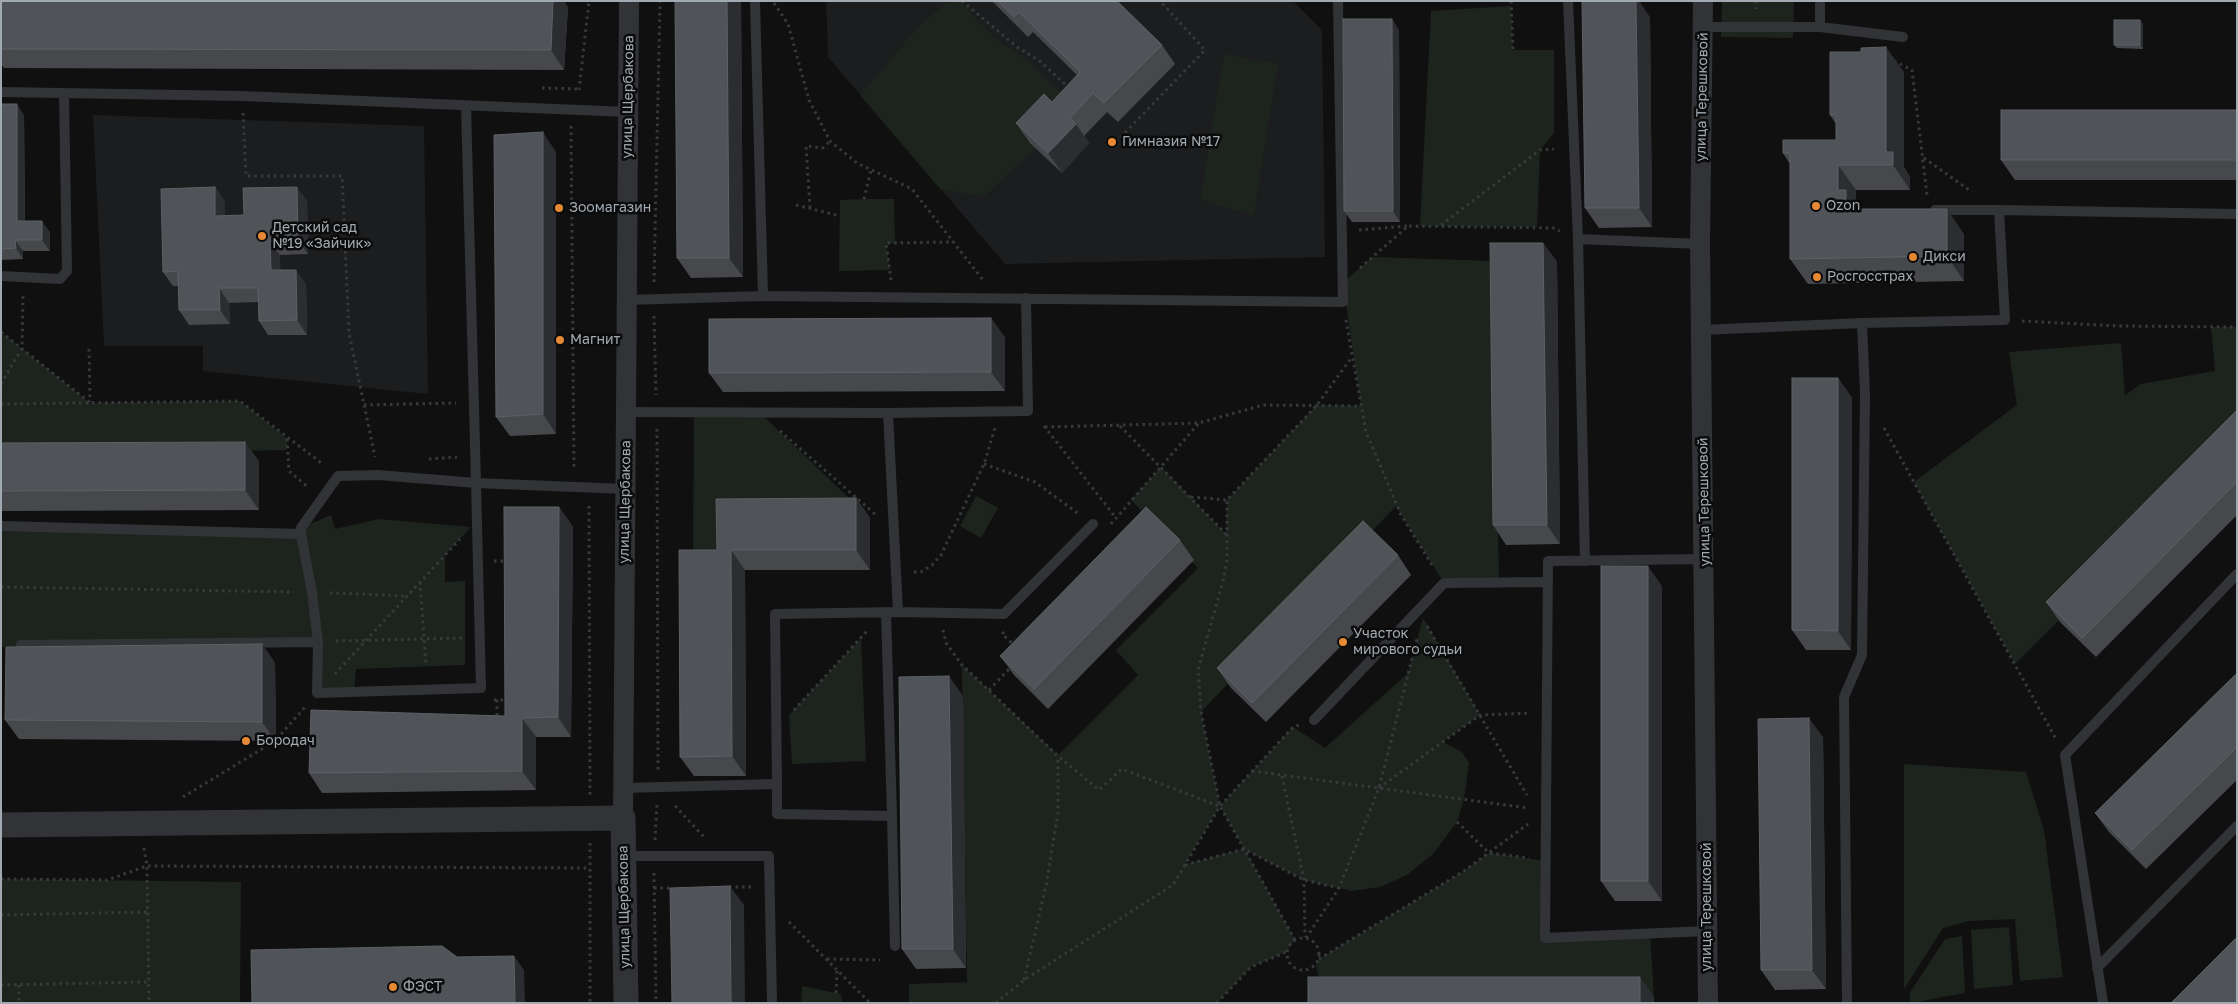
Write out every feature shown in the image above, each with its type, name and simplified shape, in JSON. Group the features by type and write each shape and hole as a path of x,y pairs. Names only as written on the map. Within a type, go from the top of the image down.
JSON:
{"street":[{"name":"улица Щербакова","path":"626,1003 622,856 630,1"},
{"name":"улица Терешковой","path":"1702,1 1700,244 1705,559 1708,1003"},
{"path":"1,825 623,818"}],"lane":[{"path":"755,1 763,296"},
{"path":"627,300 763,296 1343,302 1338,1"},
{"path":"1568,1 1578,238 1585,560"},
{"path":"1820,1 1820,27"},
{"path":"1702,27 1820,27 1903,37"},
{"path":"1,92 242,96 628,112"},
{"path":"1,276 60,279 67,270 64,94"},
{"path":"466,106 474,402 476,483 481,688 317,694 318,642 312,592 301,534 302,528 338,476 378,475 476,483 625,490"},
{"path":"1928,210 2237,214"},
{"path":"1702,330 1862,323 2005,320 1999,210"},
{"path":"1578,238 1700,244"},
{"path":"626,412 888,413 1028,410 1026,298"},
{"path":"1847,1003 1844,697 1862,655 1865,394 1862,323"},
{"path":"888,413 898,612"},
{"path":"892,816 777,814 775,614 898,612 1004,614 1093,524"},
{"path":"1,526 301,534"},
{"path":"1705,559 1548,561 1545,938 1707,931"},
{"path":"2102,1003 2065,755 2237,574"},
{"path":"1314,720 1420,614 1444,583 1548,582"},
{"path":"886,612 895,946"},
{"path":"19,666 21,645 318,642"},
{"path":"623,788 777,784"},
{"path":"2097,968 2237,826"},
{"path":"622,856 769,856 772,1003"}],"path":[{"path":"579,89 589,1"},
{"path":"656,1003 654,855 658,787 657,412 653,299 660,1"},
{"path":"773,1 788,24 809,100 830,141 857,163 912,190 998,298"},
{"path":"962,1 1017,47 1041,62 1072,91"},
{"path":"1116,142 1205,50 1160,1"},
{"path":"1511,1 1513,50"},
{"path":"1884,36 1891,59 1912,70 1928,210"},
{"path":"242,96 246,176 342,176 349,333 378,475"},
{"path":"562,126 571,126 574,488 589,498 590,1003"},
{"path":"810,208 806,146 823,148 830,141"},
{"path":"1441,226 1540,150 1554,149"},
{"path":"1923,158 1999,210"},
{"path":"864,199 871,170"},
{"path":"796,205 840,216"},
{"path":"1343,283 1408,226"},
{"path":"1342,231 1408,226 1554,228 1578,238"},
{"path":"893,297 886,243 954,242"},
{"path":"1,384 22,348 23,294"},
{"path":"1343,302 1366,432 1400,516 1444,583"},
{"path":"2005,320 2118,326 2237,327"},
{"path":"1,332 90,403"},
{"path":"89,349 90,403"},
{"path":"1295,940 1220,806 1201,712 1198,670 1227,560 1227,500 1317,405 1352,357"},
{"path":"1865,394 2065,755"},
{"path":"1,404 240,401 338,476"},
{"path":"364,405 474,402"},
{"path":"1045,427 1200,423 1263,405 1361,406"},
{"path":"1028,410 1045,427 1116,518"},
{"path":"759,412 894,531"},
{"path":"896,574 921,572 940,555 984,464 1000,412"},
{"path":"984,464 1035,482 1104,532 1200,423"},
{"path":"1120,425 1227,534"},
{"path":"287,438 289,471 323,499"},
{"path":"1191,497 1227,500"},
{"path":"486,561 510,561"},
{"path":"420,582 426,666"},
{"path":"1,587 312,592 407,596"},
{"path":"776,728 886,612"},
{"path":"939,613 946,644 962,664 1058,756 1099,790 1122,769 1220,806"},
{"path":"1420,614 1535,809"},
{"path":"1306,938 1339,888 1379,788 1420,614"},
{"path":"1009,627 1002,634 1016,647"},
{"path":"318,642 465,638"},
{"path":"989,690 1016,661"},
{"path":"489,700 511,700"},
{"path":"497,700 498,726"},
{"path":"1379,788 1480,715 1547,712"},
{"path":"996,1003 1024,980 1173,885 1220,806 1293,727 1314,720"},
{"path":"1024,980 1046,886 1058,813 1058,756"},
{"path":"1252,771 1546,810"},
{"path":"1282,776 1304,880 1306,938"},
{"path":"658,787 722,855"},
{"path":"1286,952 1291,966 1301,971 1312,968 1318,959 1464,871 1546,810"},
{"path":"1457,822 1489,853 1546,861"},
{"path":"1185,865 1244,849 1304,880 1339,888"},
{"path":"1,879 107,880 147,866 589,868"},
{"path":"147,866 149,1003"},
{"path":"720,887 757,887"},
{"path":"654,888 673,888"},
{"path":"769,902 870,1003"},
{"path":"1,915 148,912"},
{"path":"1217,1003 1251,967 1286,952 1295,940 1306,938 1315,943 1319,954 1318,959"},
{"path":"826,959 880,960"},
{"path":"836,993 837,970"},
{"path":"1,986 149,982"},
{"path":"19,985 19,1003"}],"shaded area":[{"name":"Гимназия №17","path":"826,1 1293,1 1322,30 1325,257 1005,264 828,57"},
{"path":"962,1 977,21 995,38 1031,63 1068,100 1030,143 1036,148 984,196 941,190 860,95 921,24 947,3"},
{"path":"1722,1 1794,1 1793,38 1721,37"},
{"path":"1511,6 1513,50 1554,50 1554,133 1540,150 1537,227 1420,226 1431,11"},
{"path":"1224,54 1278,64 1254,215 1200,200"},
{"name":"Детский сад №19 «Зайчик»","path":"93,115 424,126 428,394 203,371 203,346 104,346"},
{"path":"894,199 895,243 886,244 890,270 839,271 840,200"},
{"path":"1372,257 1493,261 1499,582 1444,583 1396,506 1201,712 1220,806 1293,727 1325,748 1408,673 1423,618 1480,715 1443,742 1462,752 1469,763 1464,799 1457,822 1433,854 1407,875 1380,887 1352,891 1304,880 1245,850 1295,940 1286,952 1251,967 1217,1003 909,1003 909,984 967,982 962,665 1058,755 1138,675 1116,650 1198,568 1131,500 1161,467 1226,534 1227,500 1317,405 1361,406 1343,283","holes":["1220,806 1244,849 1186,864 1185,864"]},
{"path":"2211,327 2237,327 2237,443 2015,664 1914,482 2017,405 2009,352 2121,343 2125,395 2141,384 2215,371"},
{"path":"1,332 90,403 240,401 287,438 287,450 1,455"},
{"path":"694,412 759,412 870,518 730,570 693,570"},
{"path":"976,496 998,508 981,538 960,526"},
{"path":"331,515 335,529 379,519 471,527 445,555 445,582 465,581 465,665 356,669 354,693 317,693 317,642 1,647 1,526 301,534 301,528"},
{"path":"861,638 866,761 792,764 789,715"},
{"path":"1904,764 2026,772 2044,830 2063,977 2020,981 2015,919 1969,921 1943,928 1904,989"},
{"path":"1489,853 1546,861 1545,938 1650,933 1654,997 1322,997 1316,964 1319,959 1464,871"},
{"path":"1,879 241,882 240,1003 1,1003"},
{"path":"2009,927 2013,985 1974,989 1971,930"},
{"path":"1962,936 1965,993 1911,1003 1909,994 1945,939"},
{"path":"802,986 841,994 842,1003 801,1003"}],"building":[{"path":"1,1 553,1 551,50 1,49"},
{"path":"675,1 727,1 729,258 677,258"},
{"path":"998,1 1117,1 1162,45 1104,103 1093,93 1070,118 1076,124 1048,153 1016,123 1044,94 1052,102 1080,72 1019,12 1014,17"},
{"path":"1582,1 1636,1 1639,208 1585,208"},
{"path":"1343,19 1392,19 1393,211 1344,211"},
{"path":"2114,20 2140,20 2140,45 2114,45"},
{"path":"1886,47 1886,152 1893,152 1893,165 1838,165 1838,190 1846,190 1846,209 1947,209 1947,256 1790,259 1790,153 1783,153 1783,140 1836,140 1836,115 1830,115 1830,52 1861,52 1861,48"},
{"path":"1,104 17,104 17,221 42,221 42,240 15,240 16,248 1,249"},
{"path":"2001,110 2237,110 2237,160 2001,160"},
{"path":"543,132 543,414 496,417 494,135"},
{"path":"215,187 215,216 244,215 243,188 297,187 298,240 270,241 271,270 296,270 297,320 259,321 258,288 219,288 220,310 179,310 178,271 163,272 161,189"},
{"path":"1490,243 1543,243 1547,525 1493,525"},
{"path":"991,318 991,372 709,373 709,319"},
{"path":"1792,378 1838,378 1838,631 1792,630"},
{"path":"2237,410 2237,482 2082,638 2046,602"},
{"path":"245,442 245,490 1,491 1,443"},
{"path":"856,498 856,550 731,550 732,756 680,757 679,550 717,550 716,499"},
{"path":"504,507 559,507 558,717 522,718 522,771 309,773 311,710 505,716"},
{"path":"1146,507 1180,540 1034,689 1000,656"},
{"path":"1363,521 1398,555 1252,703 1217,668"},
{"path":"1601,566 1648,566 1648,881 1601,881"},
{"path":"262,644 262,722 5,720 6,647"},
{"path":"2237,673 2237,747 2132,850 2095,813"},
{"path":"949,676 953,949 902,949 899,677"},
{"path":"1809,718 1812,970 1761,970 1758,719"},
{"path":"730,886 731,1003 672,1003 670,888"},
{"path":"2237,937 2237,1003 2171,1003"},
{"name":"ФЭСТ","path":"442,946 457,957 514,956 515,1003 252,1003 251,950"},
{"path":"1308,977 1640,977 1640,1003 1308,1003"}],"place":[{"name":"Гимназия №17","path":"1112,142"},
{"name":"Ozon","path":"1816,206"},
{"name":"Зоомагазин","path":"559,208"},
{"name":"Детский сад №19 «Зайчик»","path":"262,236"},
{"name":"Дикси","path":"1913,257"},
{"name":"Росгосстрах","path":"1817,277"},
{"name":"Магнит","path":"560,340"},
{"name":"Участок мирового судьи","path":"1343,642"},
{"name":"Бородач","path":"246,741"},
{"name":"ФЭСТ","path":"393,987"}]}
